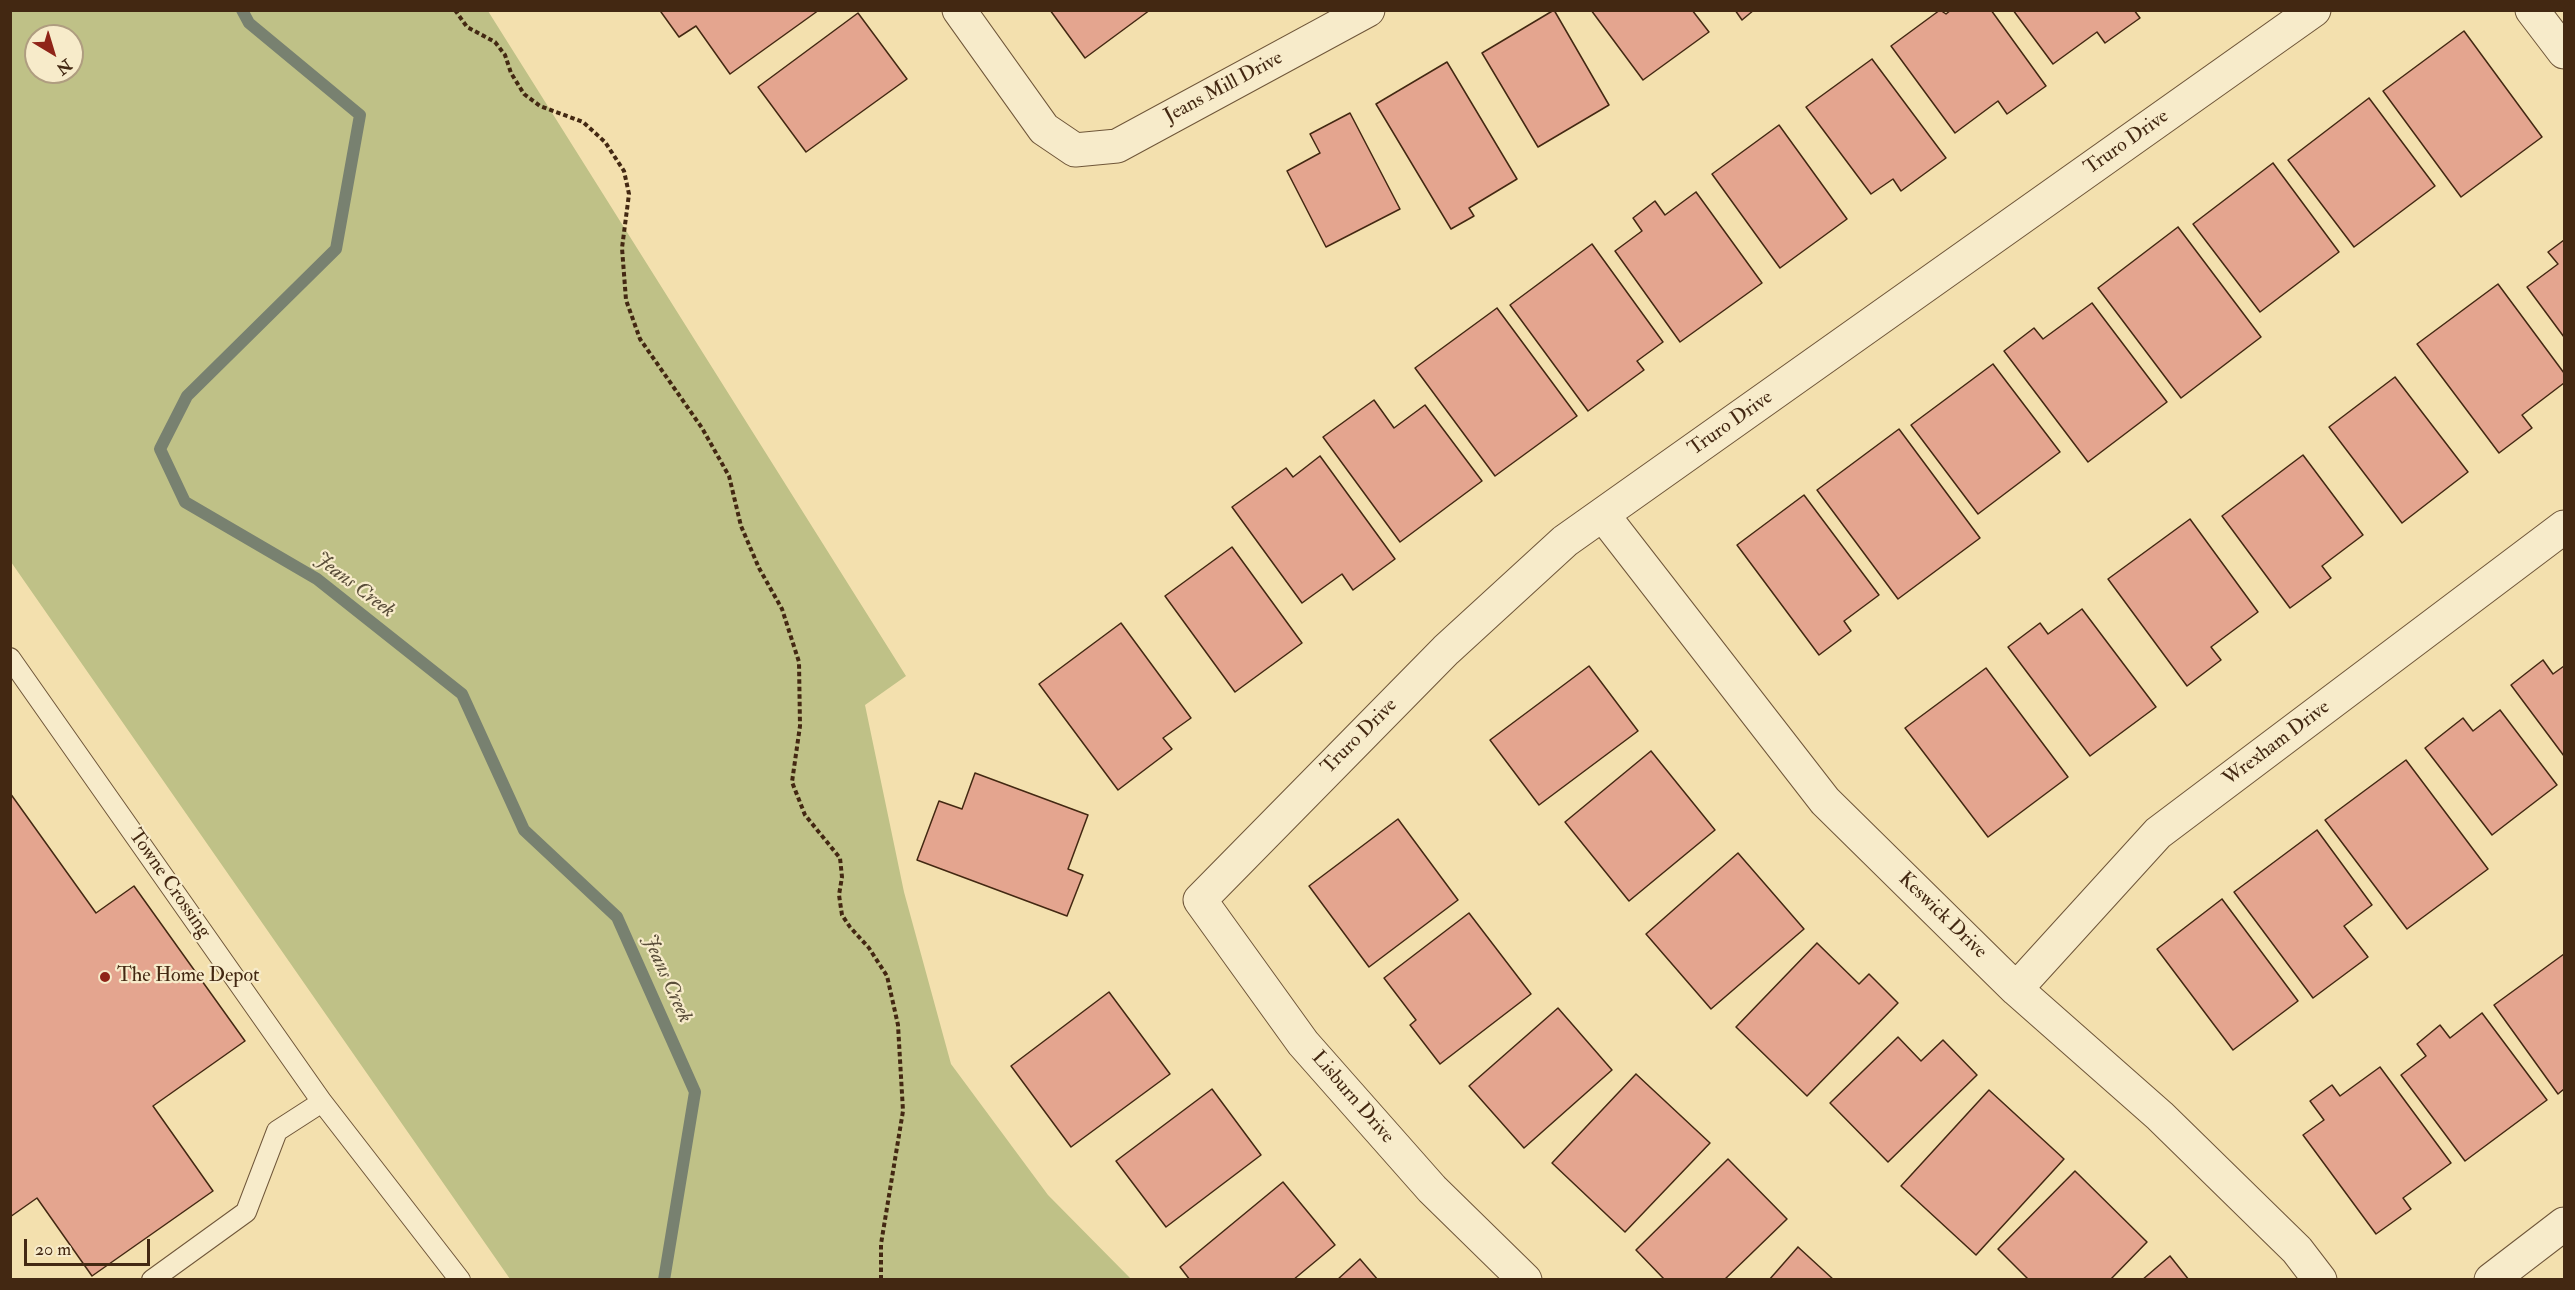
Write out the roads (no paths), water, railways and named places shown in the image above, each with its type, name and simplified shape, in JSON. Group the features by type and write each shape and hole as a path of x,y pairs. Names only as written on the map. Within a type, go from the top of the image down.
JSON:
{"street":[{"name":"Jeans Mill Drive","path":"959,10 1044,129 1076,150 1117,146 1368,10"},
{"name":"Truro Drive","path":"1200,900 1446,650 1565,541 2314,10"},
{"path":"2532,10 2565,52"},
{"name":"Keswick Drive","path":"1603,515 1825,801 2016,988 2160,1116 2297,1250 2320,1280"},
{"name":"Wrexham Drive","path":"2016,988 2158,833 2565,527"},
{"name":"Lisburn Drive","path":"1200,900 1303,1043 1431,1189 1525,1280"},
{"path":"2491,1280 2565,1224"}],"lane":[{"name":"Towne Crossing","path":"10,658 322,1102 460,1280"},
{"path":"152,1280 246,1212 277,1131 322,1102"}],"waterway":[{"name":"Jeans Creek","path":"242,10 249,23 360,115 336,249 187,396 160,449 185,502 317,579 462,694 524,830 617,917 695,1092 664,1280"}],"place":[{"name":"The Home Depot","path":"105,977"}]}
